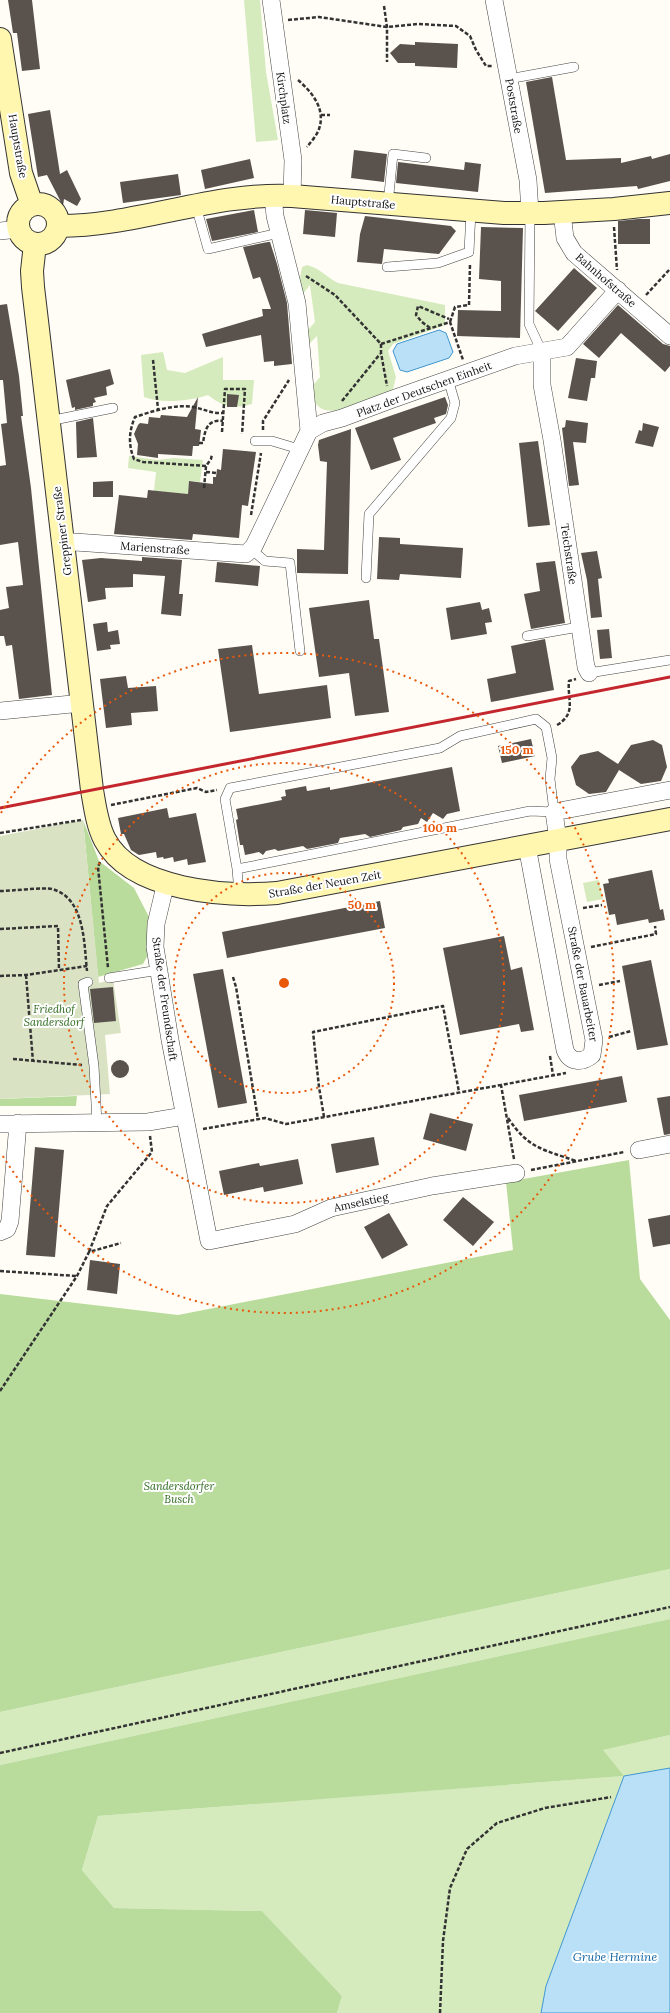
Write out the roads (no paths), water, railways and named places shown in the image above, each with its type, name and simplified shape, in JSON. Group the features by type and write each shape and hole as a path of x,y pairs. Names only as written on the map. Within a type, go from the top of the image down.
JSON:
{"street":[{"name":"Kirchplatz","path":"271,0 294,173 283,195"},
{"name":"Poststraße","path":"494,0 528,180 530,213"},
{"name":"Hauptstraße","path":"0,39 21,173 32,205"},
{"name":"Hauptstraße","path":"59,226 98,225 241,198 283,195 471,211 530,213 614,209 670,203"},
{"path":"249,552 309,431 297,303 275,214 283,195"},
{"path":"42,204 51,208 57,216 59,226 57,232 51,240 45,244 35,244 26,241 9,230 20,214 32,205 42,204"},
{"name":"Bahnhofstraße","path":"562,212 563,230 568,245 574,253 635,306 669,332"},
{"name":"Greppiner Straße","path":"35,244 32,271 33,287 96,813"},
{"path":"542,352 567,347 613,287"},
{"name":"Platz der Deutschen Einheit","path":"309,431 323,423 342,418 467,372 515,356 542,352"},
{"name":"Teichstraße","path":"542,352 542,385 552,440 579,627 586,667 589,673"},
{"name":"Marienstraße","path":"63,544 75,542 249,552"},
{"path":"0,711 82,703"},
{"path":"558,840 554,812 670,790"},
{"name":"Straße der Neuen Zeit","path":"96,813 105,840 120,859 131,868 166,882 193,889 239,895 271,894 293,891 670,819"},
{"name":"Straße der Bauarbeiter","path":"527,846 565,1050 568,1057 573,1060 587,1059 592,1055 594,1040 558,859 558,840"},
{"name":"Straße der Freundschaft","path":"166,882 156,924 155,947 186,1124 209,1241"},
{"path":"0,1124 148,1122 186,1124"},
{"path":"0,1232 6,1229 10,1221 18,1123"},
{"path":"639,1150 670,1144"},
{"name":"Amselstieg","path":"209,1241 295,1224 331,1208 432,1186 516,1173"}],"lane":[{"path":"508,78 574,67"},
{"path":"388,204 393,154 426,158"},
{"path":"196,206 208,250 279,233"},
{"path":"387,267 438,263 469,252 471,211"},
{"name":"Teichstraße","path":"530,213 528,324 542,352"},
{"path":"366,578 369,514 451,418 455,403 448,379"},
{"path":"49,421 113,408"},
{"path":"258,441 272,441 299,449"},
{"path":"249,552 265,561 290,563 300,651"},
{"path":"527,636 579,627"},
{"path":"589,673 670,660"},
{"path":"236,869 530,811 554,812 550,779 552,758 546,727 536,719 460,736 440,748 230,788 225,799 239,895"},
{"path":"109,978 159,970"},
{"path":"88,982 83,984 94,1066 97,1123"}],"water":[{"path":"439,330 446,333 453,352 449,358 407,372 400,370 393,351 397,344"},
{"name":"Grube Hermine","path":"670,1768 670,2013 541,2013 546,1986 624,1776"}],"railway":[{"path":"0,808 670,677"}],"park label":[{"name":"Friedhof Sandersdorf","path":"54,1015"},
{"name":"Sandersdorfer Busch","path":"179,1492"}]}
